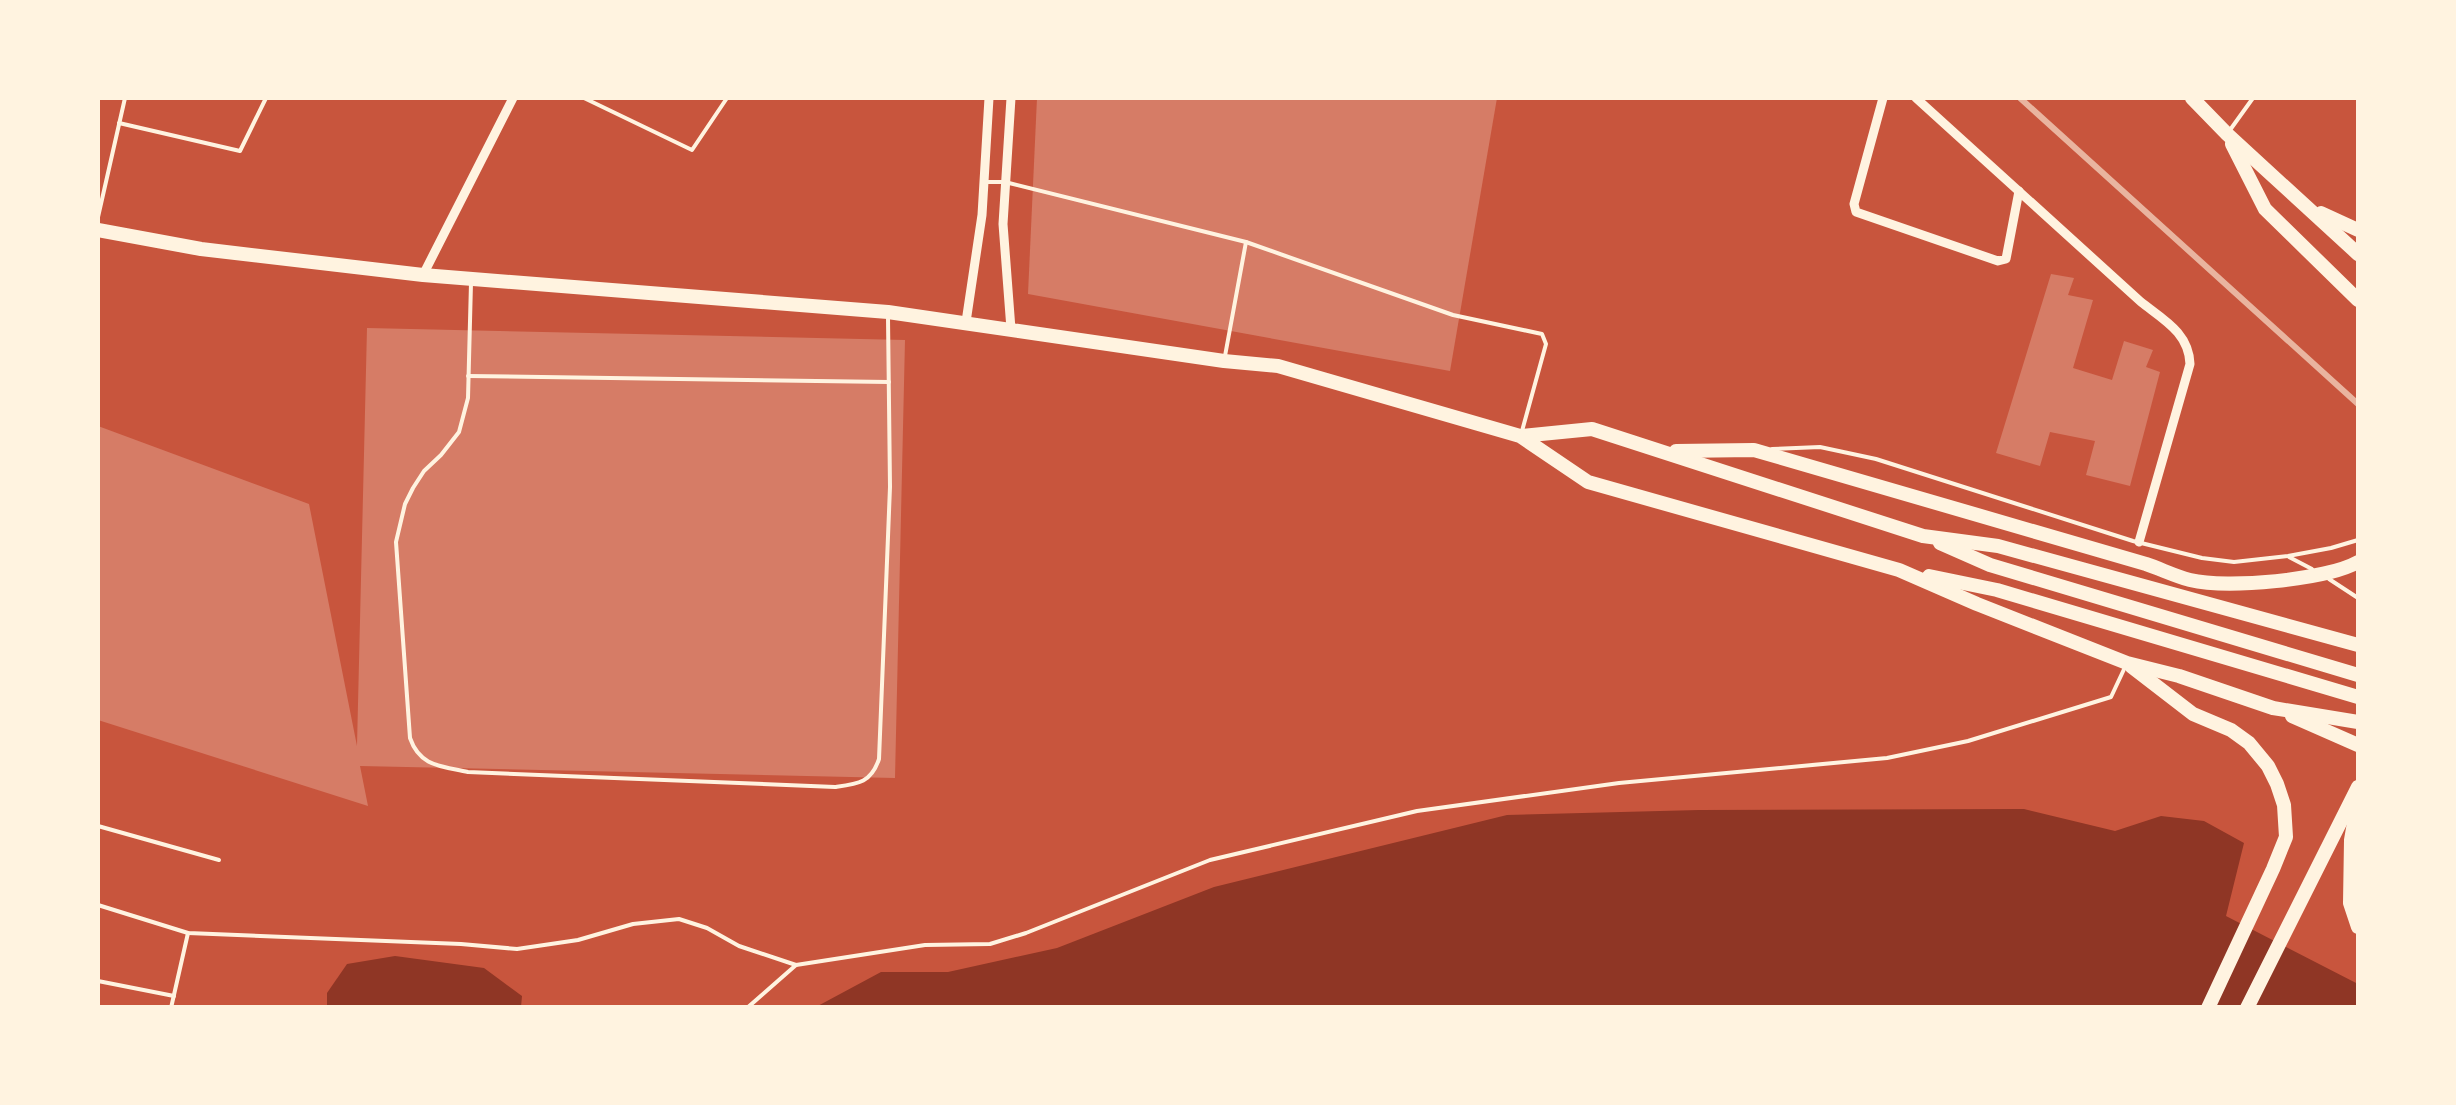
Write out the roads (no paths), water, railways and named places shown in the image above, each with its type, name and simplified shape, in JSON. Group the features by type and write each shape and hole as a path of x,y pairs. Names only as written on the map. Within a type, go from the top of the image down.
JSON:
{"main road":[{"path":"2192,98 2358,254"},
{"path":"2227,134 2265,209 2358,300"},
{"path":"2307,206 2358,230"},
{"path":"98,230 200,249 423,274 888,312 1224,362 1278,366 1520,436 1588,482 1900,570 1997,590 2358,697"},
{"path":"1520,436 1592,429 1923,536 1990,566 2358,675"},
{"path":"1664,451 1754,450 2194,580 2303,578 2358,562"},
{"path":"1923,536 2015,550 2358,646"},
{"path":"1900,570 2127,663 2273,708 2358,745"},
{"path":"2127,663 2193,714 2249,743 2268,766 2284,805 2286,837 2208,1008"},
{"path":"2273,708 2358,722"},
{"path":"2247,1008 2358,787"},
{"path":"2358,796 2350,903 2358,927"}],"street":[{"path":"423,274 513,98"},
{"path":"966,322 982,216 990,98"},
{"path":"1011,98 1002,224 1011,328"},
{"path":"1883,98 1854,204 1856,212 1998,261 2006,259 2009,250 2019,191"},
{"path":"1916,98 2141,302 2179,331 2190,350 2190,364 2139,542"}],"lane":[{"path":"98,217 125,98"},
{"path":"119,123 240,151 266,98"},
{"path":"584,98 692,150 727,98"},
{"path":"2227,134 2253,98"},
{"path":"984,182 1005,182 1246,242 1454,315 1542,334 1546,344 1520,436"},
{"path":"1224,362 1246,242"},
{"path":"471,278 468,398 459,432 413,488 396,542 410,738 423,760 468,772 835,787 862,782 874,772 879,759 890,488 888,312"},
{"path":"468,376 888,382"},
{"path":"1754,450 1820,448 1876,459 2202,558 2234,562 2288,556 2358,540"},
{"path":"2288,556 2358,598"},
{"path":"98,905 188,933 461,944 517,950 578,940 633,924 679,919 707,928 739,946 796,965 925,945 990,944 1210,860 1417,811 1619,783 1887,758 1968,741 2111,697 2127,663"},
{"path":"98,826 219,860"},
{"path":"172,1008 188,933"},
{"path":"747,1008 796,965"},
{"path":"98,981 174,996"}],"railway":[{"path":"2020,98 2358,404"}]}
